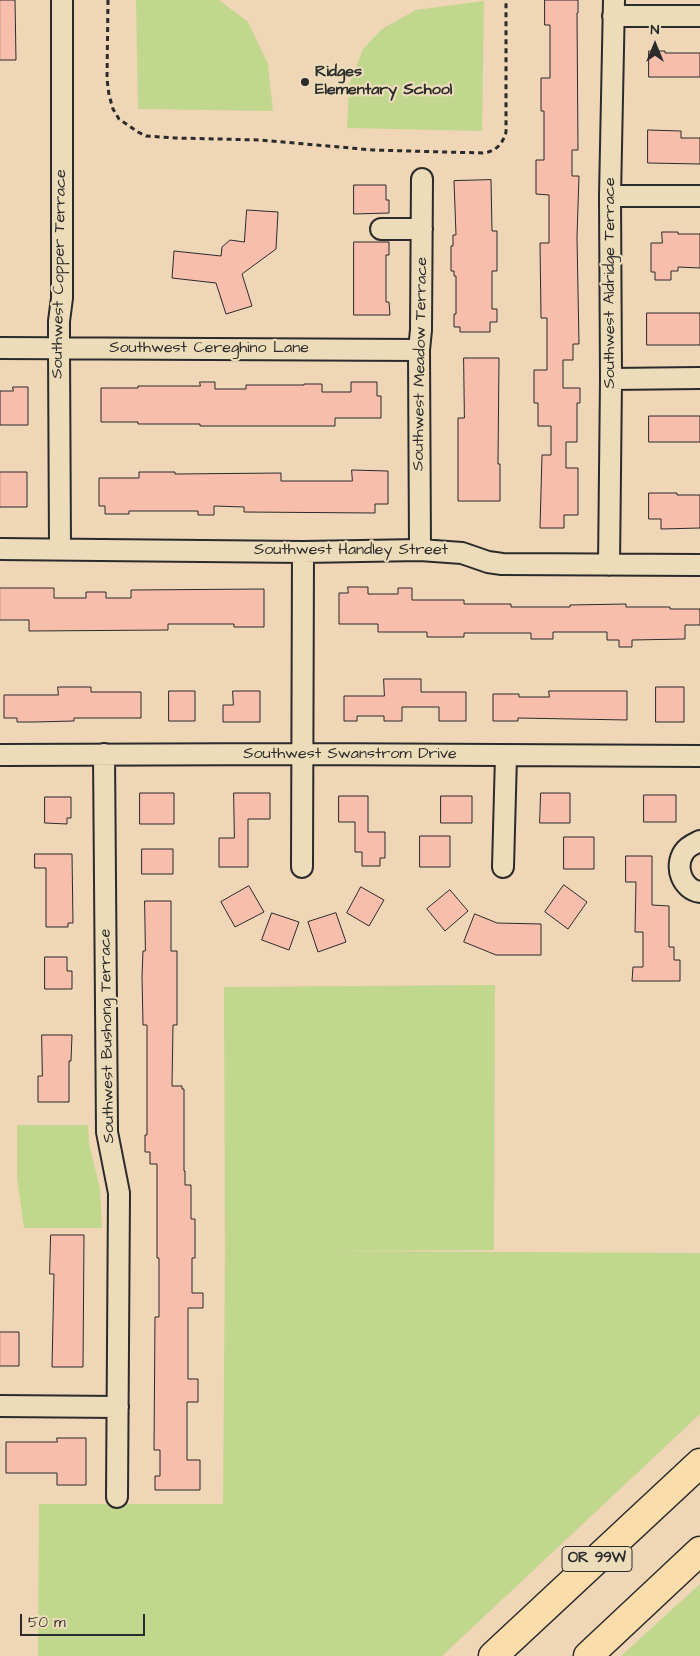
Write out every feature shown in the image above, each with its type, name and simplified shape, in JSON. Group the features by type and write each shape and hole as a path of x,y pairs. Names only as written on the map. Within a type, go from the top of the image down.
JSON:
{"highway":[{"name":"OR 99W","path":"493,1656 700,1463"},
{"path":"588,1656 700,1551"}],"street":[{"name":"Southwest Copper Terrace","path":"60,548 59,321 62,298 62,0"},
{"path":"614,8 700,16"},
{"name":"Southwest Aldridge Terrace","path":"609,565 610,196 614,8"},
{"name":"Southwest Meadow Terrace","path":"420,550 419,350 421,330 422,179"},
{"path":"610,196 700,196"},
{"path":"381,229 422,229"},
{"name":"Southwest Cereghino Lane","path":"0,348 419,350"},
{"path":"611,378 700,378"},
{"name":"Southwest Handley Street","path":"0,549 60,548 303,552 420,550 462,553 488,562 502,564 700,565"},
{"path":"302,867 303,552"},
{"name":"Southwest Bushong Terrace","path":"104,754 107,1132 119,1193 117,1497"},
{"name":"Southwest Swanstrom Drive","path":"0,755 700,756"},
{"path":"503,867 506,756"},
{"path":"700,841 684,850 680,860 680,873 683,882 689,888 700,892"},
{"path":"0,1406 118,1407"}],"path":[{"path":"108,0 107,79 109,95 113,109 119,119 146,136 260,140 373,150 483,153 489,153 500,145 506,132 506,0"}],"green space":[{"path":"136,0 219,0 248,22 268,64 273,111 138,109"},
{"path":"484,1 482,131 347,128 349,85 363,49 382,29 416,10"},
{"path":"495,985 494,1250 324,1251 700,1253 700,1414 442,1656 38,1656 39,1504 223,1504 225,1251 224,987"},
{"path":"17,1125 88,1125 89,1143 100,1189 102,1228 24,1228 17,1178"},
{"path":"700,1584 700,1656 621,1656"}],"building":[{"path":"0,0 15,0 16,60 0,60"},
{"path":"545,0 578,0 578,150 572,150 572,176 579,176 577,237 579,344 573,344 573,360 563,360 563,388 580,388 580,403 577,403 577,442 566,442 566,468 578,468 578,515 564,515 564,528 540,528 542,455 551,455 551,426 538,426 538,403 534,403 534,370 547,370 547,318 541,318 540,243 549,243 549,195 536,194 536,160 544,160 544,111 541,111 541,78 550,78 550,25 545,25"},
{"path":"649,51 700,53 700,77 649,77"},
{"path":"648,130 681,131 681,138 700,138 700,164 648,163"},
{"path":"491,180 492,231 497,231 497,271 492,271 492,309 497,309 497,322 490,322 490,332 460,332 460,327 454,327 456,276 454,276 454,271 451,271 451,246 453,246 453,235 456,235 454,181"},
{"path":"354,185 386,185 386,200 389,200 389,213 354,214"},
{"path":"247,210 278,212 276,249 242,274 252,306 226,314 216,283 172,278 174,251 221,256 222,247 230,240 244,242"},
{"path":"662,232 700,234 700,268 678,267 678,271 671,271 671,280 655,280 655,272 651,272 651,243 662,243"},
{"path":"354,242 389,242 389,255 386,255 386,302 389,302 390,315 354,315"},
{"path":"647,313 700,313 700,345 647,345"},
{"path":"464,358 499,358 498,464 500,464 500,501 458,501 458,418 464,418"},
{"path":"200,382 215,382 215,389 246,389 246,385 322,384 322,392 351,392 351,382 377,382 377,396 381,396 381,418 335,418 335,426 200,426 200,424 101,422 101,388 200,386"},
{"path":"13,387 28,387 28,425 0,425 0,391 13,391"},
{"path":"649,416 700,416 700,442 649,442"},
{"path":"352,470 388,471 388,504 375,504 375,513 244,512 244,507 214,506 214,515 198,515 198,511 129,511 129,514 105,514 105,506 99,506 99,478 139,478 139,472 175,472 175,474 281,473 281,481 352,481"},
{"path":"0,472 27,472 27,507 0,507"},
{"path":"649,493 700,495 700,528 661,529 661,519 649,519"},
{"path":"348,587 368,587 368,594 398,594 398,588 412,588 412,600 464,600 464,604 511,604 511,607 570,607 570,605 626,604 626,607 700,609 700,625 685,625 685,639 632,640 632,647 619,647 619,640 607,640 607,632 553,632 553,639 531,639 531,633 464,633 464,637 427,637 427,632 378,632 378,624 339,624 339,593 348,593"},
{"path":"0,588 54,588 54,598 86,598 86,592 106,592 106,598 131,598 131,590 264,589 264,627 234,627 234,624 168,624 168,630 29,631 29,620 0,620"},
{"path":"384,679 421,679 421,692 466,692 466,721 439,721 439,707 402,707 402,721 384,721 384,716 357,716 357,721 344,721 344,696 384,696"},
{"path":"58,687 91,687 91,692 141,692 141,718 74,718 74,721 17,722 17,718 4,718 4,695 58,695"},
{"path":"656,687 684,687 684,722 656,722"},
{"path":"169,691 195,691 195,721 169,721"},
{"path":"233,691 260,691 260,722 223,722 223,705 233,705"},
{"path":"549,691 627,691 627,720 518,718 518,721 493,721 493,694 519,694 519,697 549,697"},
{"path":"140,793 174,793 174,824 140,824"},
{"path":"234,793 270,793 270,819 248,819 248,867 219,867 219,838 234,838"},
{"path":"541,793 570,793 570,823 540,823"},
{"path":"644,795 676,795 676,822 644,822"},
{"path":"339,796 368,796 368,832 385,832 385,858 380,858 380,866 362,866 362,852 355,852 355,822 339,822"},
{"path":"441,796 472,796 472,823 441,823"},
{"path":"45,797 71,797 71,818 67,818 67,824 45,823"},
{"path":"420,836 450,836 450,867 420,867"},
{"path":"564,837 594,837 594,869 564,869"},
{"path":"142,849 173,849 173,874 142,874"},
{"path":"35,854 72,854 73,923 68,923 68,927 46,927 46,868 35,868"},
{"path":"626,856 652,856 652,905 669,906 669,947 674,947 674,960 680,960 680,981 632,981 633,967 643,967 643,932 635,932 636,882 626,882"},
{"path":"564,885 587,902 568,929 545,912"},
{"path":"249,886 264,912 235,927 221,902"},
{"path":"361,887 384,900 369,926 347,913"},
{"path":"450,890 468,911 445,931 427,909"},
{"path":"145,901 171,901 171,951 177,951 177,1025 173,1025 172,1086 182,1086 182,1089 184,1089 185,1185 191,1185 191,1219 195,1219 195,1258 192,1258 192,1293 203,1293 203,1308 188,1308 188,1379 198,1379 198,1402 187,1402 187,1460 200,1460 200,1490 155,1490 155,1476 160,1476 160,1450 154,1450 155,1317 159,1317 159,1258 157,1258 157,1164 150,1164 150,1152 145,1152 145,1135 147,1135 147,1025 143,1025 142,976 143,951 145,951"},
{"path":"272,913 299,922 289,950 262,940"},
{"path":"336,913 346,942 318,952 308,922"},
{"path":"475,914 497,923 541,924 541,955 496,955 464,942"},
{"path":"45,957 67,957 67,971 72,971 72,989 45,989"},
{"path":"42,1035 72,1035 71,1061 69,1061 69,1102 38,1102 38,1076 42,1076"},
{"path":"51,1235 84,1235 83,1367 52,1367 54,1274 50,1274"},
{"path":"0,1332 19,1332 19,1366 0,1366"},
{"path":"57,1438 86,1438 86,1485 57,1485 57,1473 6,1473 6,1442 57,1442"}],"place":[{"name":"Ridges Elementary School","path":"305,82"}]}
